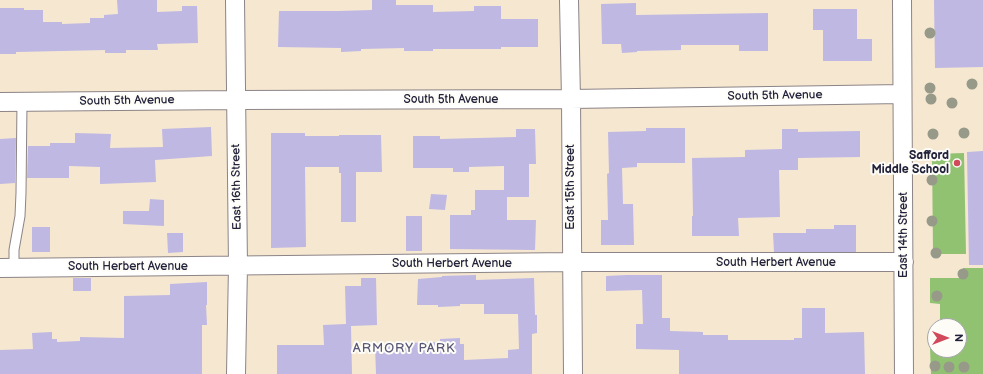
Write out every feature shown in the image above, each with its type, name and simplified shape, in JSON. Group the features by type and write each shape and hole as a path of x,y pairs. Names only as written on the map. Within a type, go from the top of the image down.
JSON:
{"street":[{"name":"East 16th Street","path":"235,0 238,266 236,374"},
{"name":"East 15th Street","path":"569,0 573,374"},
{"name":"East 14th Street","path":"902,0 904,374"},
{"name":"South 5th Avenue","path":"0,102 571,100 902,94"},
{"name":"South Herbert Avenue","path":"7,268 572,262 904,262"}],"lane":[{"path":"7,268 14,250 20,216 22,102"}],"green space":[{"path":"964,153 966,254 933,254 932,154"},
{"path":"963,268 983,268 983,374 931,374 930,358 967,358 967,318 940,318 940,304 930,303 930,278 963,278"}],"building":[{"path":"117,0 157,0 157,12 182,11 182,6 197,6 198,43 157,44 158,50 126,50 126,53 105,53 105,50 16,52 16,54 0,54 0,8 43,10 43,22 62,22 62,24 90,23 90,18 104,18 104,15 118,14"},
{"path":"372,0 396,0 396,5 433,5 433,12 474,11 474,6 501,6 501,19 538,19 538,47 501,47 501,49 433,49 433,51 404,51 404,48 361,49 361,51 341,52 341,48 278,47 279,11 372,10"},
{"path":"934,0 983,0 983,67 935,68"},
{"path":"636,3 636,15 768,13 768,51 739,51 739,45 681,45 681,50 637,51 622,53 621,44 602,44 601,4"},
{"path":"813,9 857,9 857,39 872,39 872,61 823,61 823,30 813,30"},
{"path":"211,127 212,156 155,160 156,182 100,184 100,167 69,166 69,178 27,178 28,146 50,146 50,143 75,143 75,133 111,134 110,148 163,147 162,129"},
{"path":"646,128 685,128 685,163 637,163 637,167 622,168 623,204 633,204 634,245 601,245 601,220 608,220 608,132 646,131"},
{"path":"516,129 535,129 536,164 529,164 529,197 507,197 507,220 536,220 535,250 450,249 450,215 471,215 471,210 475,210 475,190 504,190 504,166 469,167 469,172 453,172 453,168 413,168 413,136 440,136 440,139 516,137"},
{"path":"782,129 798,129 798,132 860,131 860,157 798,158 798,170 779,170 780,217 738,218 739,236 692,236 692,158 745,157 745,150 782,149"},
{"path":"271,133 305,133 305,136 381,135 382,172 356,172 356,222 341,222 341,173 339,173 339,167 305,167 306,247 271,248"},
{"path":"16,138 15,183 0,184 0,139"},
{"path":"983,151 983,265 969,265 967,152"},
{"path":"431,194 447,195 445,210 429,209"},
{"path":"150,199 164,200 164,226 123,224 123,211 149,211"},
{"path":"406,216 422,216 422,251 406,251"},
{"path":"834,225 856,225 856,252 774,252 773,233 806,233 806,229 834,229"},
{"path":"32,227 50,227 50,252 32,252"},
{"path":"167,233 183,233 183,252 168,253"},
{"path":"476,275 476,280 534,278 537,333 532,334 532,374 376,374 375,346 440,342 440,339 460,338 460,344 464,344 464,360 508,358 508,350 519,349 518,314 484,314 484,304 460,304 460,306 438,307 438,305 417,305 418,279 442,276"},
{"path":"662,275 662,318 670,318 670,331 703,332 703,335 728,335 728,340 794,340 794,338 802,338 802,308 825,308 825,333 864,332 865,374 679,374 679,350 636,349 636,324 643,324 642,290 606,291 606,276"},
{"path":"73,278 91,278 91,291 73,291"},
{"path":"361,278 376,278 377,325 351,326 352,374 277,374 277,345 324,345 323,325 346,324 345,286 361,286"},
{"path":"207,282 207,325 202,325 202,374 0,374 0,350 33,349 32,333 52,332 52,339 57,339 57,342 80,341 80,337 124,338 124,296 170,295 170,284"}],"place":[{"name":"Safford Middle School","path":"957,163"}],"district":[{"name":"ARMORY PARK","path":"404,349"}]}
